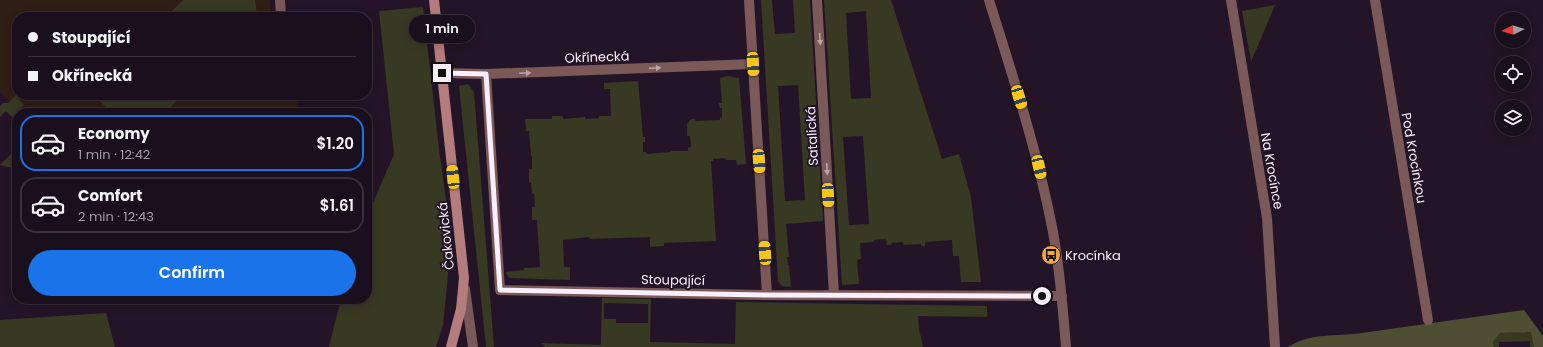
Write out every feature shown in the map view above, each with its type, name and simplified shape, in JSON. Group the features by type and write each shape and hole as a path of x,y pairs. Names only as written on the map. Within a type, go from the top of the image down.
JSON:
{"main road":[{"name":"Čakovická","path":"434,0 464,278 461,309 451,347"}],"street":[{"path":"280,0 281,12"},
{"path":"749,0 767,295"},
{"name":"Satalická","path":"817,0 834,295"},
{"path":"989,0 1039,167 1053,234 1062,296 1066,347"},
{"name":"Na Krocínce","path":"1231,0 1267,218 1275,347"},
{"name":"Pod Krocínkou","path":"1375,0 1428,320"},
{"name":"Okřínecká","path":"442,73 486,74 753,64"},
{"name":"Stoupající","path":"486,74 500,290 767,295 1062,296"},
{"name":"Čakovická","path":"464,278 473,347"}],"shaded area":[{"path":"0,0 270,0 271,12 12,12 12,100 297,100 298,108 14,108 0,92"}],"green space":[{"path":"183,0 255,0 257,12 171,12"},
{"path":"761,0 772,0 775,34 795,33 793,0 810,0 823,221 786,224 789,257 787,257 791,287 782,286 778,281","holes":["798,85 805,200 785,201 778,86"]},
{"path":"824,0 891,0 942,159 959,154 971,197 981,282 961,282 959,256 953,256 952,240 925,242 925,246 921,246 921,244 904,245 903,242 887,245 886,239 860,243 861,259 857,260 859,284 842,285","holes":["866,11 871,98 851,99 846,13","863,136 869,224 849,225 843,137"]},
{"path":"1275,5 1251,62 1242,11"},
{"path":"423,7 448,216 448,275 443,325 436,347 329,347 340,304 372,304 372,205 394,154 379,11"},
{"path":"727,76 739,78 746,164 737,165 736,160 726,160 725,158 713,159 713,161 711,161 716,241 664,243 664,246 650,247 650,237 590,239 589,237 563,240 564,267 570,267 570,280 509,278 506,272 524,270 524,268 540,267 537,220 532,220 532,207 535,207 534,194 532,194 531,183 529,182 529,169 532,169 532,156 529,131 526,131 525,119 552,119 552,116 563,116 563,119 585,117 585,119 599,118 599,116 611,116 610,89 604,89 604,83 638,81 643,137 645,137 645,142 643,142 643,152 646,152 647,154 671,151 688,151 688,148 691,147 690,136 687,136 687,124 691,119 695,119 695,121 720,120 722,117 722,108 720,108 719,103 722,103 720,78"},
{"path":"468,84 474,92 494,347 486,347 459,86"},
{"path":"12,99 20,100 24,105 21,108 12,108 12,117 6,111 0,117 0,106 3,103 8,103"},
{"path":"98,100 177,100 170,108 107,108"},
{"path":"12,153 12,168 0,165"},
{"path":"602,298 651,299 650,342 735,344 736,302 987,306 987,317 918,316 923,347 545,347 541,343 601,345","holes":["604,303 648,304 648,323 616,323 616,319 604,319"]},
{"path":"1524,310 1543,336 1543,347 1534,347 1531,332 1500,333 1493,342 1494,347 1288,347 1297,342 1315,337 1362,333"},
{"path":"106,313 115,347 0,347 0,320"},
{"path":"1532,332 1534,347 1530,347 1530,341 1499,342 1499,347 1494,347 1493,342 1500,333"}],"place":[{"name":"Krocínka","path":"1051,255"}],"route":[{"path":"442,73 486,74 500,290 767,295 1042,296"}]}
